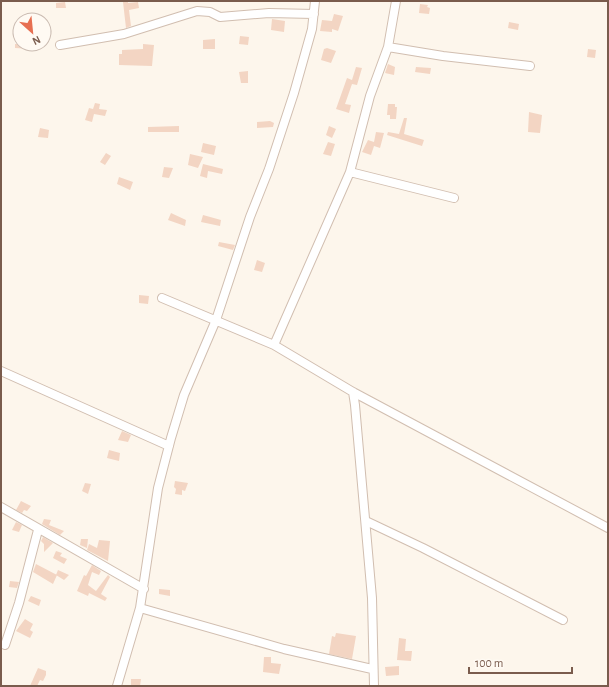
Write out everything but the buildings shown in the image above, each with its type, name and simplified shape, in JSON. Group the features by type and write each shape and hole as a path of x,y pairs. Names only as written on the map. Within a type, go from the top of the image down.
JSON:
{"street":[{"path":"118,686 144,589 158,488 168,446 184,395 216,320 250,217 269,169 294,93 312,29 315,1"},
{"path":"274,345 350,172 364,118 388,47 396,1"},
{"path":"60,45 124,34 198,11 210,12 220,17 269,14 314,14"},
{"path":"388,47 443,56 530,66"},
{"path":"350,172 454,198"},
{"path":"162,298 274,345 353,392 608,528"},
{"path":"1,372 168,446"},
{"path":"353,392 372,598 372,670 374,686"},
{"path":"1,507 38,530 144,589"},
{"path":"366,521 423,548 563,620"},
{"path":"5,645 19,603 38,530"},
{"path":"140,608 284,649 372,670"}]}
